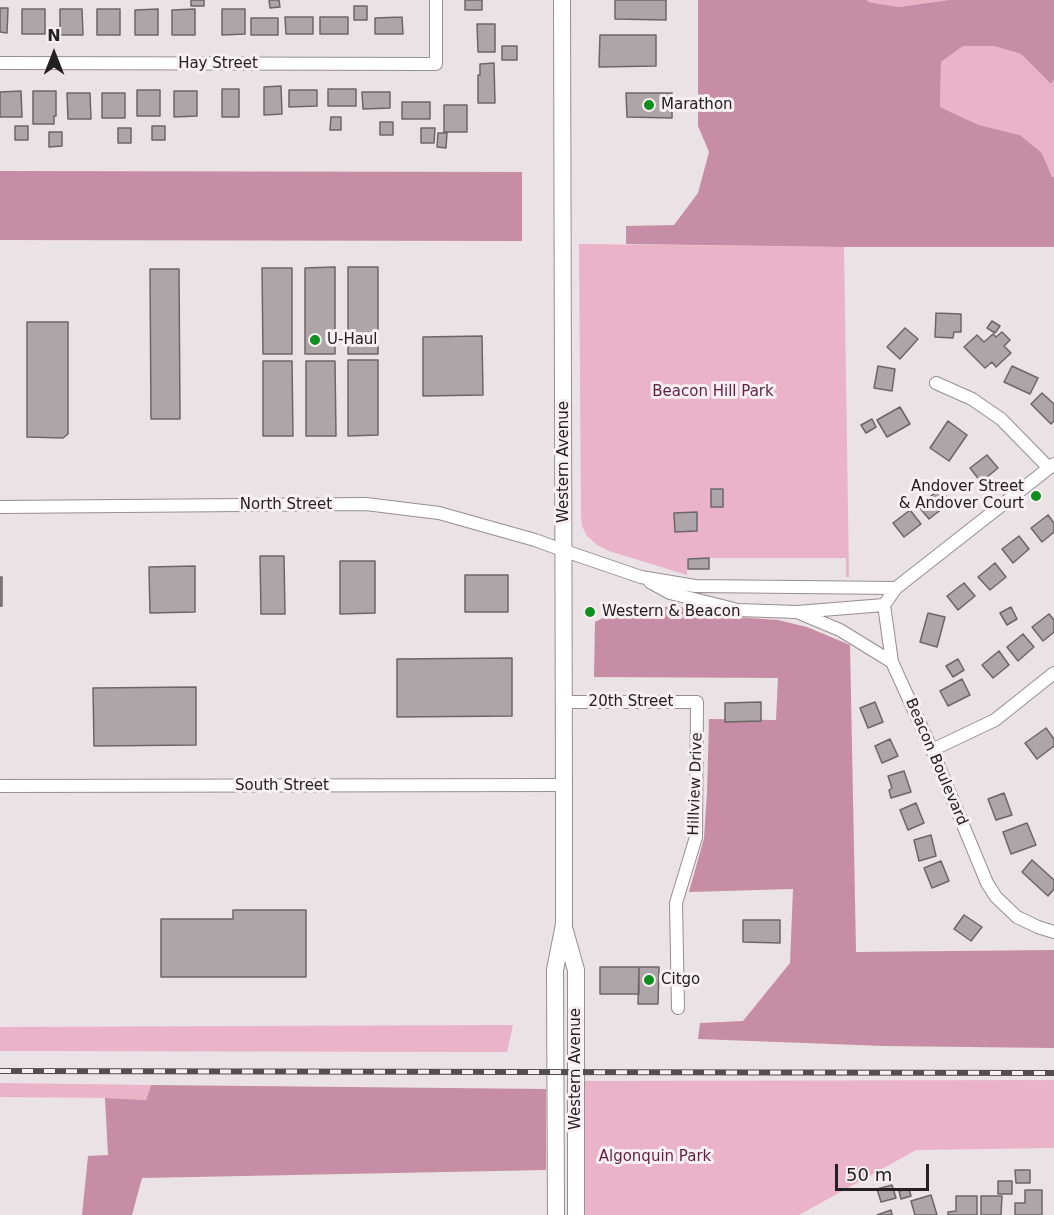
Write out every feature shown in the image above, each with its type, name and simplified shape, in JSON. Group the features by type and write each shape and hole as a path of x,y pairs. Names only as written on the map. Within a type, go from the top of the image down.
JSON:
{"main road":[{"name":"Western Avenue","path":"556,1215 555,970 564,924 565,551 562,0"},
{"name":"Western Avenue","path":"564,924 576,970 576,1215"}],"street":[{"name":"Hay Street","path":"0,63 436,64 436,0"},
{"path":"641,577 670,593 738,610 796,612 884,605 896,588 1051,466 1001,419 972,399 936,383"},
{"name":"North Street","path":"0,507 366,504 439,513 536,540 565,551"},
{"path":"565,551 641,577 695,586 896,588"},
{"name":"Beacon Boulevard","path":"884,605 892,662 932,750 987,883 996,897 1017,917 1054,932"},
{"path":"796,612 840,630 892,662"},
{"path":"932,750 995,720 1054,673"},
{"name":"20th Street","path":"564,702 698,702"},
{"name":"Hillview Drive","path":"678,1008 676,903 696,837 698,702"},
{"name":"South Street","path":"0,786 564,785"}],"green space":[{"path":"867,0 949,0 899,7"},
{"path":"963,46 994,46 1021,54 1051,84 1054,80 1054,177 1042,153 1020,135 979,125 940,107 941,62"},
{"name":"Beacon Hill Park","path":"579,244 844,247 849,577 846,577 846,558 687,558 687,575 609,551 597,545 587,536 582,526 581,516"},
{"path":"513,1025 507,1052 0,1051 0,1027"},
{"name":"Algonquin Park","path":"1054,1080 1054,1148 916,1150 799,1215 585,1215 584,1081"},
{"path":"0,1083 151,1085 146,1100 0,1097"}],"shaded area":[{"path":"698,0 867,0 899,7 949,0 1054,0 1054,80 1051,84 1021,54 994,46 963,46 941,62 940,107 979,125 1020,135 1042,153 1054,177 1054,247 626,244 626,226 674,225 698,193 709,152 698,126"},
{"path":"0,171 522,172 522,241 0,240"},
{"path":"677,606 720,616 778,620 807,627 850,645 856,952 1054,950 1054,1048 884,1046 698,1039 700,1023 743,1021 790,963 793,889 689,892 704,838 709,719 776,720 778,678 594,677 595,622 617,611"},
{"path":"151,1085 546,1089 546,1170 142,1178 132,1215 82,1215 88,1156 108,1155 105,1098 146,1100"}],"building":[{"path":"191,0 204,0 204,6 191,6"},
{"path":"269,0 279,0 280,7 270,8"},
{"path":"465,0 482,0 482,10 465,10"},
{"path":"615,0 666,0 666,20 615,19"},
{"path":"354,6 367,6 367,20 354,20"},
{"path":"0,8 8,8 7,33 0,32"},
{"path":"22,9 45,9 45,34 22,34"},
{"path":"60,9 82,9 83,35 60,35"},
{"path":"97,9 120,9 120,35 97,35"},
{"path":"158,9 158,35 135,35 135,10"},
{"path":"195,9 195,35 172,35 172,10"},
{"path":"222,9 245,9 245,34 222,35"},
{"path":"285,17 313,17 313,34 286,34"},
{"path":"320,17 348,17 348,34 320,34"},
{"path":"402,17 403,34 375,34 375,18"},
{"path":"251,18 278,18 278,35 251,35"},
{"path":"477,24 495,24 495,52 478,52"},
{"name":"Marathon","path":"600,35 656,35 656,66 599,67"},
{"path":"502,46 517,46 517,60 502,60"},
{"path":"494,63 495,103 478,103 480,64"},
{"path":"281,86 282,114 264,115 264,87"},
{"path":"222,89 239,89 239,117 222,117"},
{"path":"328,89 356,89 356,106 328,106"},
{"path":"137,90 160,90 160,116 137,116"},
{"path":"289,90 317,90 317,106 289,107"},
{"path":"21,91 22,117 0,117 0,92"},
{"path":"33,91 56,91 54,124 33,124"},
{"path":"174,91 197,91 197,116 174,117"},
{"path":"362,92 390,92 390,108 363,109"},
{"path":"67,93 90,93 91,119 68,119"},
{"path":"102,93 125,93 125,118 102,118"},
{"name":"Marathon","path":"626,93 672,93 672,118 627,117"},
{"path":"402,102 430,102 430,119 402,119"},
{"path":"444,105 467,105 467,132 444,132"},
{"path":"331,117 341,117 341,130 330,130"},
{"path":"380,122 393,122 393,135 380,135"},
{"path":"15,126 28,126 28,140 15,140"},
{"path":"152,126 165,126 165,140 152,140"},
{"path":"118,128 131,128 131,143 118,143"},
{"path":"421,128 435,128 434,143 421,143"},
{"path":"49,132 62,132 62,146 49,147"},
{"path":"438,133 447,133 446,148 437,147"},
{"path":"335,267 335,354 305,354 305,268"},
{"path":"348,267 378,267 378,354 348,354"},
{"path":"262,268 292,268 292,354 263,354"},
{"path":"150,269 179,269 180,419 151,419"},
{"path":"936,313 961,314 961,332 954,332 953,338 935,337"},
{"path":"992,321 1000,326 995,333 987,328"},
{"path":"27,322 68,322 68,434 63,438 27,437"},
{"path":"905,328 918,339 900,359 887,347"},
{"path":"1002,332 1010,340 1004,346 1011,353 996,367 992,362 985,368 964,347 977,335 984,342 993,334 996,337"},
{"path":"482,336 483,395 423,396 423,337"},
{"path":"348,360 378,360 378,435 348,436"},
{"path":"263,361 292,361 293,436 263,436"},
{"path":"306,361 335,361 336,436 306,436"},
{"path":"878,366 895,369 892,391 874,388"},
{"path":"1012,366 1038,378 1030,394 1004,382"},
{"path":"1042,393 1054,404 1054,421 1051,424 1031,404"},
{"path":"900,407 910,424 887,437 877,420"},
{"path":"872,419 876,427 866,433 861,425"},
{"path":"948,421 967,435 949,461 930,448"},
{"path":"987,455 998,468 981,482 970,468"},
{"path":"711,489 723,489 723,507 711,507"},
{"path":"940,489 951,502 929,519 918,506"},
{"path":"910,510 921,524 904,537 893,523"},
{"path":"697,512 697,531 675,532 674,513"},
{"path":"1048,515 1054,523 1054,532 1042,542 1031,528"},
{"path":"1019,536 1029,549 1013,563 1002,549"},
{"path":"260,556 284,556 285,614 261,614"},
{"path":"709,558 709,569 688,569 688,559"},
{"path":"340,561 375,561 375,613 340,614"},
{"path":"995,563 1006,577 990,590 978,577"},
{"path":"195,566 195,612 150,613 149,567"},
{"path":"465,575 508,575 508,612 465,612"},
{"path":"0,577 2,577 2,606 0,606"},
{"path":"964,583 975,596 958,610 947,596"},
{"path":"1011,607 1017,619 1007,625 1000,613"},
{"path":"928,613 945,617 937,647 920,642"},
{"path":"1049,614 1054,620 1054,632 1043,641 1032,627"},
{"path":"1023,634 1034,647 1018,661 1007,647"},
{"path":"999,651 1009,665 993,678 982,665"},
{"path":"512,658 512,716 397,717 397,659"},
{"path":"958,659 964,670 953,677 946,666"},
{"path":"962,679 970,695 948,706 940,691"},
{"path":"196,687 196,745 94,746 93,688"},
{"path":"761,702 761,721 725,722 725,703"},
{"path":"875,702 883,722 868,728 860,708"},
{"path":"1046,728 1054,739 1054,746 1037,759 1025,743"},
{"path":"890,739 898,756 882,763 875,746"},
{"path":"904,771 911,792 891,798 889,790 892,788 888,776"},
{"path":"1004,793 1012,815 996,820 988,799"},
{"path":"916,803 924,823 908,830 900,810"},
{"path":"1027,823 1036,845 1011,854 1003,832"},
{"path":"931,835 936,856 919,861 914,840"},
{"path":"1032,860 1054,880 1054,889 1048,896 1022,872"},
{"path":"941,861 949,881 932,888 924,868"},
{"path":"233,910 306,910 306,977 161,977 161,919 233,919"},
{"path":"964,915 982,927 971,941 954,929"},
{"path":"743,920 780,920 780,943 743,942"},
{"name":"Citgo","path":"600,967 639,967 639,994 600,994"},
{"name":"Citgo","path":"639,967 659,967 658,1004 638,1004"},
{"path":"1015,1170 1030,1170 1030,1183 1016,1183"},
{"path":"998,1181 1012,1181 1012,1194 998,1194"},
{"path":"892,1185 896,1198 881,1202 877,1189"},
{"path":"909,1189 911,1196 901,1199 899,1191"},
{"path":"1025,1190 1042,1190 1042,1215 1015,1215 1015,1203 1025,1203"},
{"path":"931,1195 937,1215 915,1215 911,1201"},
{"path":"956,1196 977,1196 977,1215 948,1215 948,1212 956,1211"},
{"path":"981,1196 1002,1196 1001,1215 981,1215"},
{"path":"891,1210 892,1215 877,1215"}],"railway":[{"path":"0,1071 1054,1073"}],"place":[{"name":"Marathon","path":"649,105"},
{"name":"U-Haul","path":"315,340"},
{"name":"Andover Street & Andover Court","path":"1036,496"},
{"name":"Western & Beacon","path":"590,612"},
{"name":"Citgo","path":"649,980"}]}
